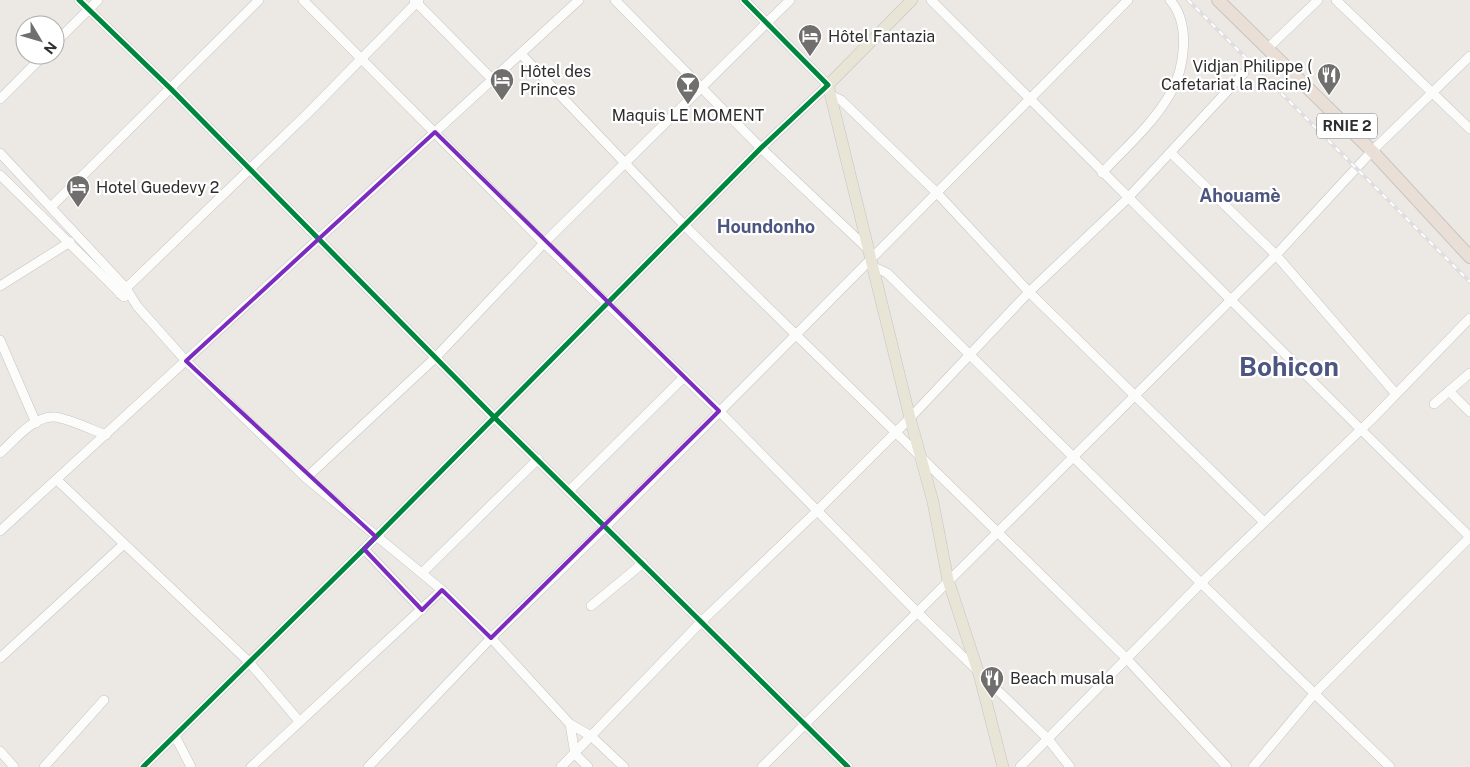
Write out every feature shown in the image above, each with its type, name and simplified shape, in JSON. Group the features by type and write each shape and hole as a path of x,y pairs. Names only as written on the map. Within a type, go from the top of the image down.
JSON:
{"highway":[{"name":"RNIE 2","path":"1218,0 1372,151 1470,257"}],"main road":[{"path":"912,0 829,90 919,454 933,502 948,580 980,674 1003,767"}],"street":[{"path":"79,0 171,89 495,418 644,563 731,653 848,767"},
{"path":"65,33 98,0"},
{"path":"51,207 259,0"},
{"path":"304,0 544,243 719,411 917,612 1048,739 1070,767"},
{"path":"0,531 579,0"},
{"path":"615,0 871,259 1390,767"},
{"path":"744,0 767,22 829,90 937,193 1029,292 1264,522"},
{"path":"306,478 435,358 544,243 790,0"},
{"path":"931,0 1030,98 1127,199 1232,299 1360,430 1470,537 1314,694 1252,767"},
{"path":"368,767 491,638 606,526 1128,0"},
{"path":"1102,173 1162,106 1175,82 1183,48 1183,28 1180,17 1170,0"},
{"path":"1268,48 1318,0"},
{"path":"1336,0 1470,129"},
{"path":"123,291 362,59 417,1 492,79"},
{"path":"520,54 685,226 1127,659 1227,767"},
{"path":"762,767 804,723 1276,256 1372,151 1470,56"},
{"path":"0,99 34,65"},
{"path":"561,767 702,621 817,511 910,418 968,354 1029,292 1127,199 1244,73"},
{"path":"143,767 495,418 761,148 829,90"},
{"path":"0,153 51,207 186,361 306,478 442,590 491,638 570,724 591,736 624,767"},
{"path":"1171,153 1276,256 1396,394"},
{"path":"15,169 2,177 123,291"},
{"path":"0,286 70,242"},
{"path":"1020,767 1200,583 1360,430 1470,318"},
{"path":"0,340 36,423"},
{"path":"1434,404 1470,373"},
{"path":"570,490 684,377"},
{"path":"1448,391 1470,412"},
{"path":"0,453 36,423 54,417 106,435"},
{"path":"422,573 538,459"},
{"path":"57,480 249,662 299,721"},
{"path":"0,658 124,544"},
{"path":"364,549 422,610"},
{"path":"591,606 644,563"},
{"path":"251,767 442,590"},
{"path":"44,767 104,700"},
{"path":"570,724 575,754 588,767"},
{"path":"175,736 191,767"},
{"path":"0,751 14,767"}],"highlighted area":[{"path":"435,132 719,411 491,638 442,590 422,610 364,549 376,537 186,361"}],"railway":[{"path":"1188,0 1470,282"}],"cycle path":[{"path":"79,0 171,89 495,418 848,767"},
{"path":"143,767 364,549 761,148 828,85 744,0"}],"place":[{"name":"Hôtel Fantazia","path":"810,57"},
{"name":"Vidjan Philippe ( Cafetariat la Racine)","path":"1329,96"},
{"name":"Hôtel des Princes","path":"502,101"},
{"name":"Maquis LE MOMENT","path":"688,105"},
{"name":"Hotel Guedevy 2","path":"78,208"},
{"name":"Beach musala","path":"992,699"}],"district":[{"name":"Ahouamè","path":"1240,196"},
{"name":"Houndonho","path":"766,227"},
{"name":"Bohicon","path":"1289,367"}]}
